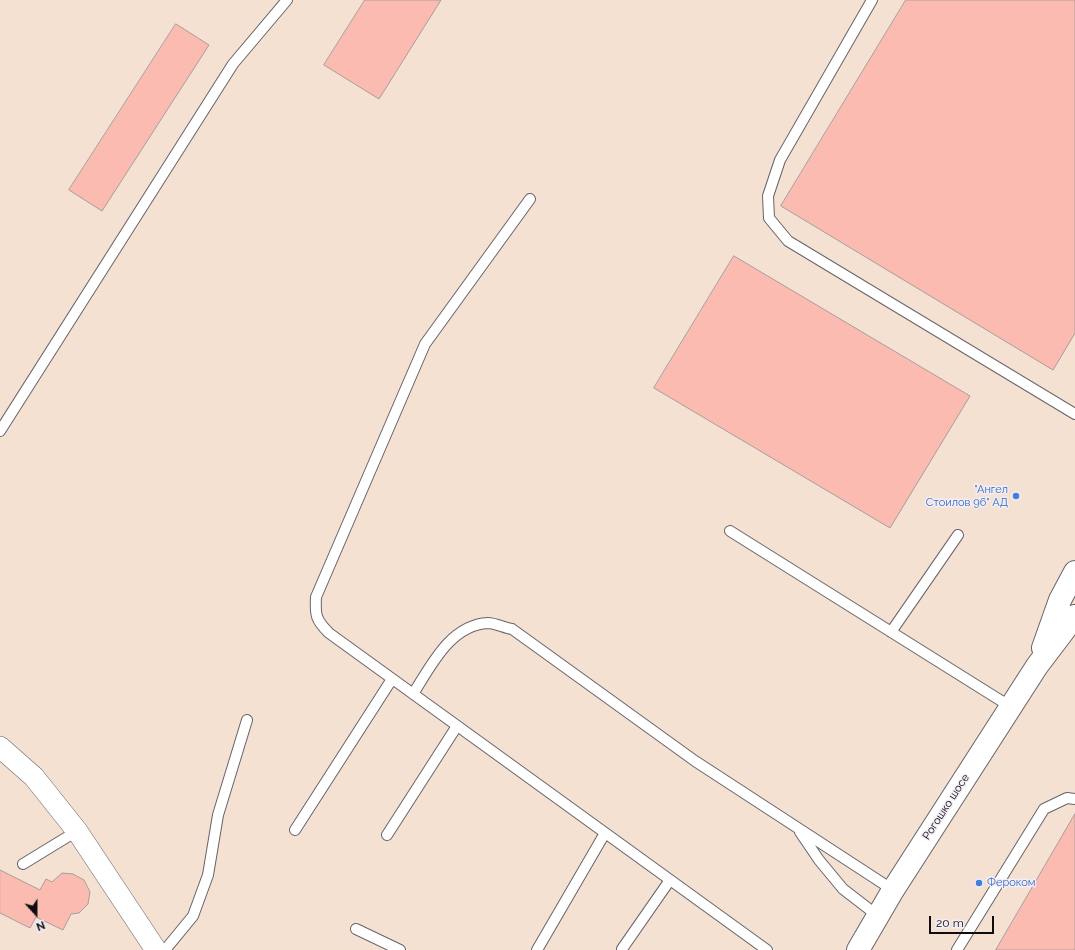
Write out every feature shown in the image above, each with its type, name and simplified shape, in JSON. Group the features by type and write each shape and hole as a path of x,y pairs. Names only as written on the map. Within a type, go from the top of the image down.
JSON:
{"main road":[{"name":"Рогошко шосе","path":"1037,666 1060,600 1075,572"},
{"name":"Рогошко шосе","path":"862,949 893,890 1010,707 1037,666 1075,616"}],"street":[{"path":"0,747 34,777 77,831 156,950"}],"lane":[{"path":"0,431 233,64 287,0"},
{"path":"872,0 780,160 768,196 769,218 788,241 1075,414"},
{"path":"530,199 425,344 316,597 315,610 319,623 329,633 392,679 767,950"},
{"path":"730,531 1010,707"},
{"path":"891,632 958,535"},
{"path":"413,694 444,646 467,628 489,623 512,629 695,761 893,890"},
{"path":"295,830 392,679"},
{"path":"165,950 193,916 208,875 218,815 247,720"},
{"path":"387,835 457,726"},
{"path":"957,950 1044,810 1067,798 1075,799"},
{"path":"798,829 819,860 843,889 878,916"},
{"path":"23,864 77,831"},
{"path":"537,950 605,833"},
{"path":"622,949 670,880"},
{"path":"356,930 400,950"}],"shaded area":[{"path":"0,0 1075,0 1075,950 0,950"}],"building":[{"path":"365,0 441,0 379,99 324,65"},
{"path":"906,0 1075,0 1075,333 1053,370 781,206"},
{"path":"176,24 209,45 102,211 69,190"},
{"path":"734,256 970,396 890,528 654,388"},
{"path":"1075,814 1075,950 996,950"},
{"path":"0,870 40,890 46,879 52,882 62,873 73,874 84,880 90,892 88,904 79,913 71,914 63,930 36,917 30,928 0,913"}],"place":[{"name":"\"Ангел Стоилов 96\" АД","path":"1016,496"},
{"name":"Фероком","path":"979,883"}]}
